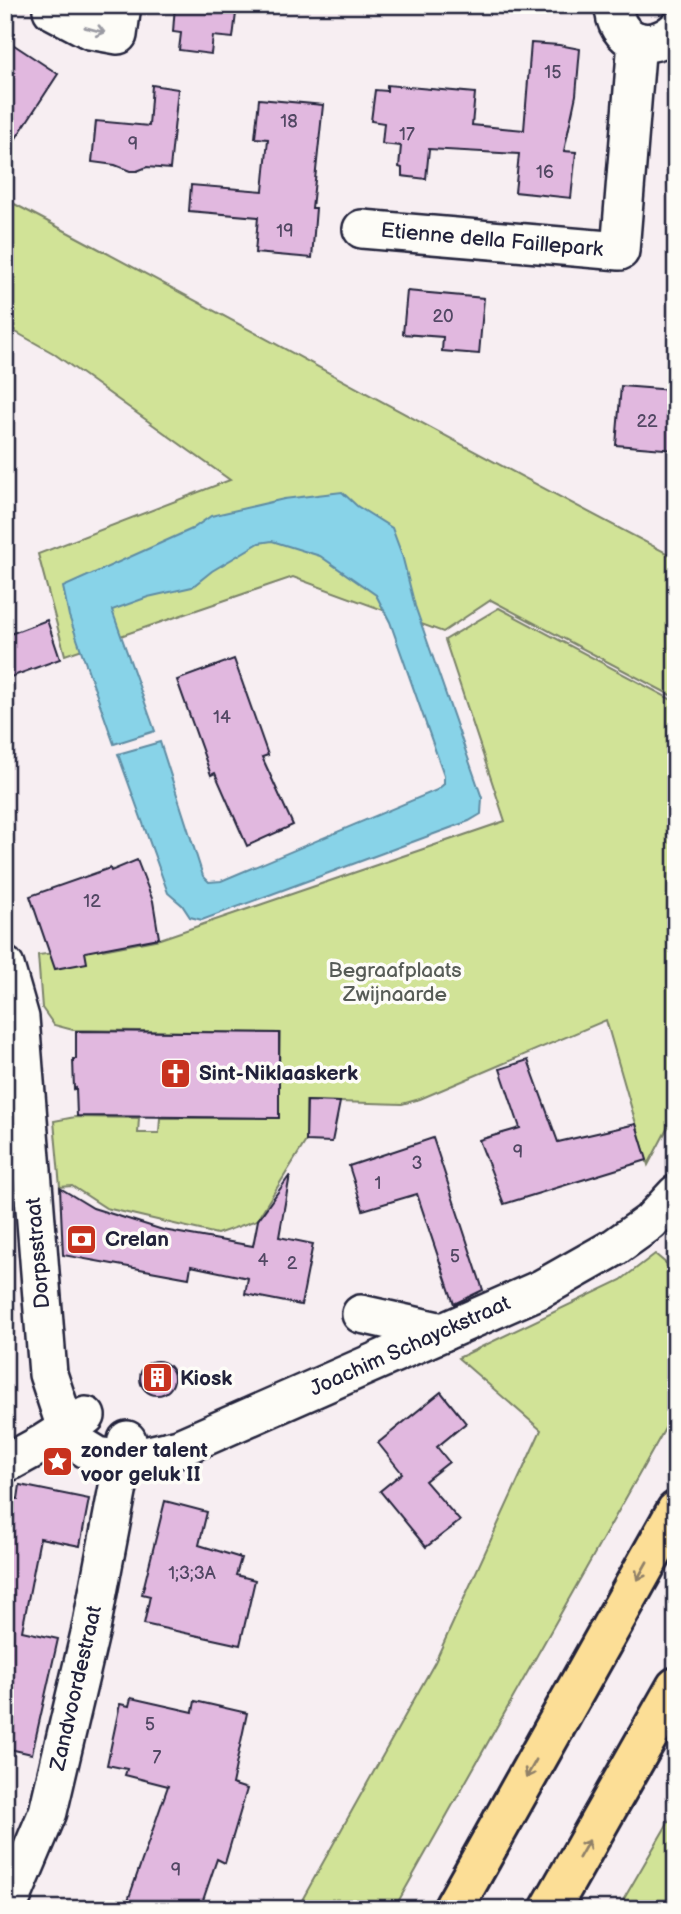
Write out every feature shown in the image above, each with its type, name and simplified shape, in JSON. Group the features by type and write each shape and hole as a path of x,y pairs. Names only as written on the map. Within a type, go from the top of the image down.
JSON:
{"highway":[{"path":"453,1909 676,1511"},
{"path":"550,1909 676,1687"}],"street":[{"path":"56,5 52,10 90,30 118,35 122,5"},
{"path":"614,5 616,21 622,31 637,41 656,42 676,30"},
{"name":"Etienne della Faillepark","path":"362,229 620,251 637,41"},
{"name":"Dorpsstraat","path":"5,966 20,1018 50,1255 48,1374 76,1422 80,1445 98,1456 125,1451"},
{"name":"Joachim Schayckstraat","path":"125,1451 179,1448 541,1289 615,1247 650,1222 676,1194"},
{"path":"361,1314 443,1332"},
{"path":"5,1461 11,1461 32,1450 76,1422"},
{"name":"Zandvoordestraat","path":"7,1909 48,1812 91,1629 125,1451"}],"green space":[{"path":"5,199 676,558 676,698 491,600 443,632 293,577 65,655 38,554 230,480 53,353 5,326"},
{"name":"Begraafplaats Zwijnaarde","path":"499,608 676,702 676,1112 648,1165 606,1020 420,1099 402,1104 306,1101 306,1141 257,1220 217,1234 106,1208 72,1186 60,1187 54,1121 75,1117 139,1118 138,1133 159,1133 160,1118 278,1118 280,1033 73,1030 54,1025 42,1008 38,955 101,947 103,950 160,939 505,821 445,640"},
{"path":"676,1253 676,1409 394,1909 297,1909 435,1662 541,1430 458,1358 621,1280 655,1254 667,1264"},
{"path":"676,1809 676,1909 618,1909"}],"water":[{"path":"342,492 357,506 392,528 415,606 482,798 481,814 469,821 202,920 190,917 182,905 168,893 118,754 160,742 203,876 209,882 221,881 437,790 444,784 444,775 390,622 376,595 320,556 272,541 259,543 212,571 192,587 148,597 112,610 155,731 114,744 69,616 63,587 192,529 211,516 284,499"}],"building":[{"path":"175,5 237,5 233,38 213,36 211,54 179,50 181,33 173,32"},
{"path":"5,39 58,74 5,155"},
{"path":"531,43 580,49 576,95 564,151 576,152 571,198 515,192 519,154 429,149 426,179 402,176 402,168 399,167 401,146 382,144 384,123 371,121 375,90 387,91 387,85 475,93 472,125 524,130"},
{"path":"152,85 178,89 170,169 147,167 130,171 115,165 92,162 96,121 149,126"},
{"path":"259,99 323,105 312,208 316,208 312,258 255,253 258,217 189,211 191,185 263,191 268,139 255,138"},
{"path":"407,291 484,298 479,354 442,351 443,337 403,334"},
{"path":"621,386 672,390 671,397 676,397 676,450 616,445"},
{"path":"47,620 60,659 5,679 5,636"},
{"path":"234,659 268,755 262,757 293,825 247,846 215,773 211,775 177,680"},
{"path":"137,860 153,901 159,938 85,952 87,963 55,969 30,896 110,868 111,871"},
{"name":"Sint-Niklaaskerk","path":"76,1031 279,1033 279,1118 77,1116 73,1059 76,1059"},
{"path":"528,1060 558,1142 636,1124 647,1160 504,1204 479,1140 520,1128 500,1069"},
{"path":"307,1101 340,1102 332,1142 306,1141"},
{"path":"433,1138 483,1290 454,1304 417,1194 363,1210 349,1166"},
{"path":"290,1175 279,1237 313,1244 301,1305 245,1294 248,1278 191,1266 189,1278 63,1255 60,1188 93,1208 163,1230 253,1246 258,1220"},
{"name":"Kiosk","path":"157,1361 169,1366 174,1378 169,1390 157,1395 145,1390 140,1378 145,1366"},
{"path":"441,1392 466,1423 437,1447 449,1462 425,1481 460,1521 426,1547 380,1491 402,1473 378,1443"},
{"path":"20,1485 89,1499 80,1546 40,1538 22,1631 58,1639 32,1754 5,1748 5,1672 10,1652 5,1652 5,1498 18,1499"},
{"path":"165,1501 207,1512 199,1545 241,1558 236,1575 255,1580 240,1645 144,1624 150,1596 142,1594"},
{"path":"131,1698 193,1712 195,1701 247,1713 232,1784 247,1789 225,1863 217,1859 200,1909 125,1909 168,1786 125,1775 127,1769 107,1765 120,1704 129,1706"}],"place":[{"name":"Sint-Niklaaskerk","path":"176,1073"},
{"name":"Crelan","path":"82,1239"},
{"name":"Kiosk","path":"157,1378"},
{"name":"zonder talent voor geluk II","path":"58,1462"}]}
